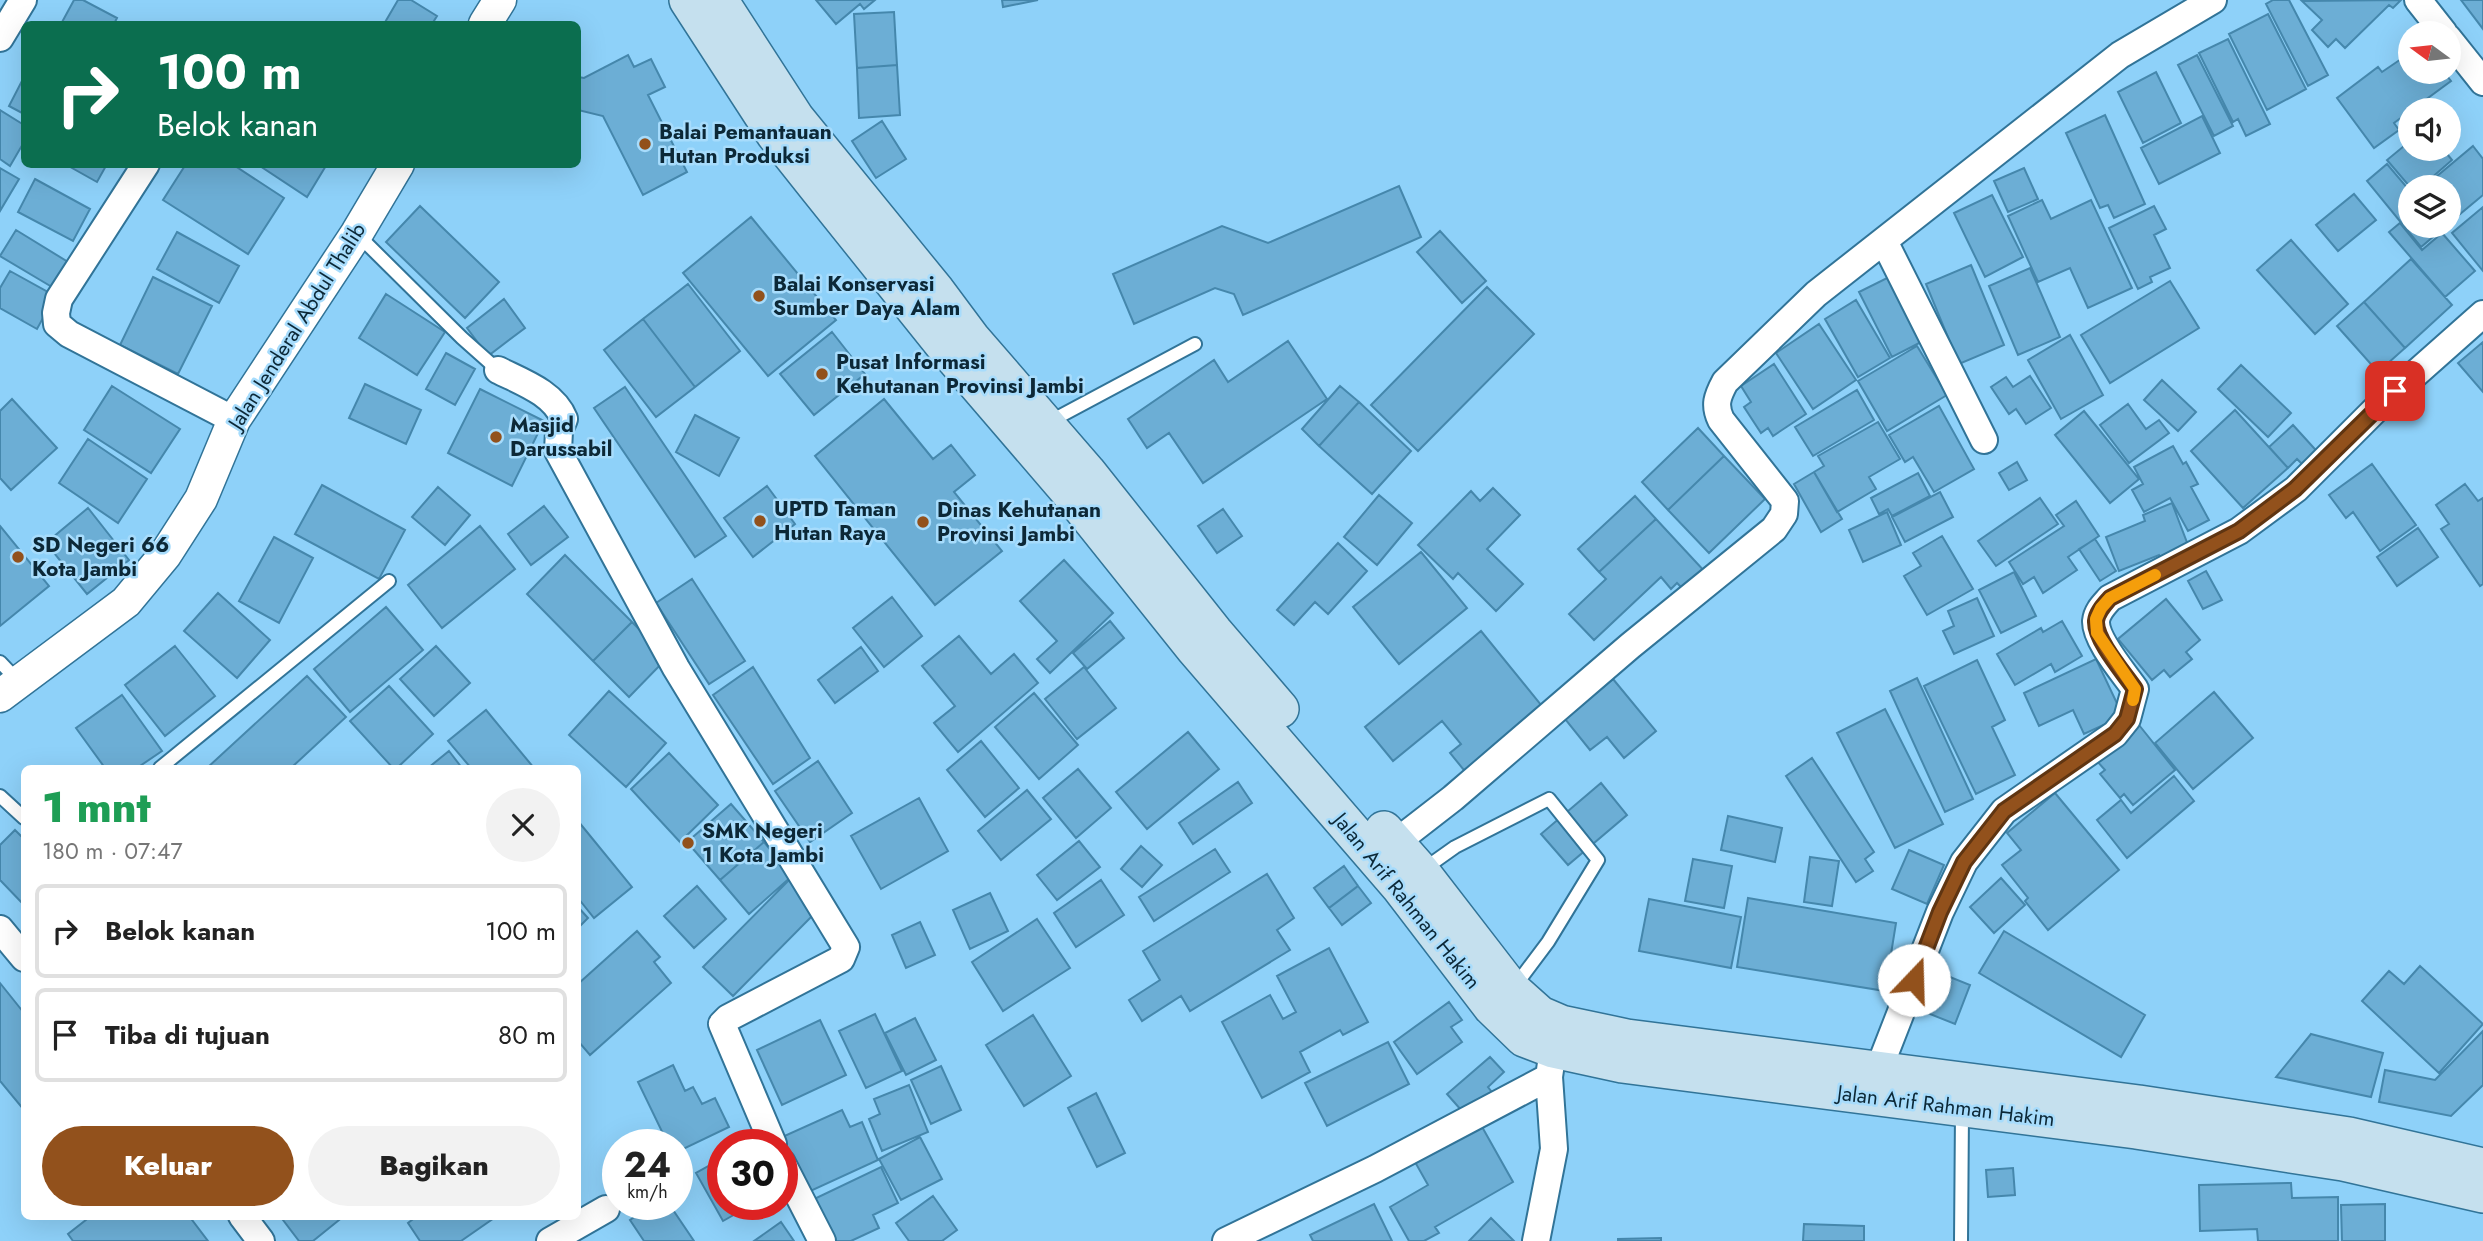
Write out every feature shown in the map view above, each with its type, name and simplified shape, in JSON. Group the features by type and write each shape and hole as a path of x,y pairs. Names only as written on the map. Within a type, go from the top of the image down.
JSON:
{"main road":[{"name":"Jalan Arif Rahman Hakim","path":"688,0 775,134 951,354 1067,489 1195,649 1411,880 1502,999 1524,1038 1551,1063 1622,1064 1964,1096"},
{"name":"Jalan Arif Rahman Hakim","path":"719,0 796,118 971,338 1087,472 1214,632 1395,843 1411,880"},
{"name":"Jalan Arif Rahman Hakim","path":"1502,999 1561,1024 1627,1038 1878,1071 1964,1096 2136,1130 2343,1162 2482,1172"}],"street":[{"path":"0,37 23,0"},
{"path":"487,21 500,0"},
{"path":"1395,843 1453,798 1630,646 1774,529 1784,514 1784,501 1721,420 1716,407 1724,382 1815,294 2120,55 2213,0"},
{"path":"2418,0 2435,21"},
{"path":"2461,54 2483,82"},
{"path":"143,168 60,299 56,313 57,324 69,334 234,420"},
{"name":"Jalan Jenderal Abdul Thalib","path":"6,680 126,602 165,555 201,499 234,420 357,233 396,168"},
{"path":"1884,241 1984,440"},
{"path":"1878,1071 1940,912 1964,862 2004,811 2115,734 2127,719 2135,689 2097,633 2096,619 2101,608 2110,598 2239,531 2295,489 2378,407 2483,314"},
{"path":"498,370 559,405 564,419 559,430 558,451 676,668 846,947 841,959 728,1018 722,1024 767,1129"},
{"path":"0,929 21,954"},
{"path":"1226,1241 1375,1169 1551,1063 1554,1149 1536,1241"},
{"path":"798,1194 822,1241"},
{"path":"551,1241 602,1211"},
{"path":"245,1220 261,1241"}],"lane":[{"path":"357,233 462,338 498,370"},
{"path":"1045,424 1195,344"},
{"path":"164,765 389,581"},
{"path":"0,796 21,815"},
{"path":"1411,880 1455,847 1549,799 1598,860 1548,942 1502,999"},
{"path":"1961,1241 1964,1096"}],"building":[{"path":"74,0 83,0 117,18 116,21 63,21"},
{"path":"398,0 411,0 437,16 434,21 386,21"},
{"path":"816,0 875,0 864,9 860,4 836,24"},
{"path":"1002,0 1038,0 1003,7"},
{"path":"2273,0 2289,0 2328,75 2308,86 2266,4"},
{"path":"2401,0 2393,8 2389,5 2345,48 2336,39 2328,47 2312,30 2322,20 2302,1"},
{"path":"2461,0 2483,0 2483,29"},
{"path":"894,12 897,65 857,68 854,14"},
{"path":"2268,14 2306,89 2267,110 2229,34"},
{"path":"2228,39 2270,124 2246,136 2238,119 2233,122 2199,53"},
{"name":"Balai Pemantauan Hutan Produksi","path":"628,55 634,67 651,59 665,87 648,95 687,172 643,195 603,116 581,111 581,78"},
{"path":"2197,55 2233,126 2214,136 2178,65"},
{"path":"2398,61 2398,84 2447,84 2428,98 2398,98 2398,120 2394,123 2398,131 2374,148 2337,98 2378,67 2382,72"},
{"path":"897,65 900,115 859,118 857,68"},
{"path":"2156,72 2181,123 2143,143 2118,92"},
{"path":"21,83 21,112 9,106"},
{"path":"0,110 21,123 21,147 10,166 0,159"},
{"path":"2105,115 2145,204 2114,218 2108,205 2100,208 2066,133"},
{"path":"2202,116 2220,153 2159,184 2141,148"},
{"path":"882,121 906,159 876,178 852,141"},
{"path":"2473,146 2483,159 2483,195 2461,213 2461,175 2438,175 2455,161 2461,161 2461,156"},
{"path":"2398,151 2398,161 2451,161 2435,175 2400,175 2387,160"},
{"path":"2387,164 2398,177 2398,219 2367,181"},
{"path":"0,168 19,179 0,211"},
{"path":"72,168 105,168 97,182"},
{"path":"183,168 238,168 284,198 248,254 163,200"},
{"path":"263,168 325,168 307,197"},
{"path":"2024,168 2038,199 2008,212 1994,181"},
{"path":"35,179 90,209 73,241 18,212"},
{"path":"1399,186 1421,237 1243,315 1234,294 1215,288 1134,324 1113,274 1222,226 1268,243"},
{"path":"2354,194 2376,220 2338,251 2316,225"},
{"path":"1992,195 2023,257 1985,277 1954,213"},
{"path":"2042,200 2051,219 2091,200 2132,288 2088,308 2070,268 2038,282 2008,216"},
{"path":"420,206 499,282 465,318 386,242"},
{"path":"2154,206 2166,229 2154,235 2170,268 2150,277 2152,282 2138,289 2109,228"},
{"path":"2483,207 2483,271 2456,238 2461,238 2461,225"},
{"name":"Balai Konservasi Sumber Daya Alam","path":"751,217 836,320 768,376 683,273"},
{"path":"2398,225 2398,238 2412,238 2422,250 2436,238 2446,238 2475,271 2445,297 2389,232"},
{"path":"16,230 73,265 57,290 0,256"},
{"path":"1440,231 1486,281 1462,303 1417,252"},
{"path":"177,232 239,266 219,303 157,269"},
{"path":"2414,238 2432,238 2421,247"},
{"path":"2291,240 2348,304 2315,334 2257,270"},
{"path":"2411,259 2452,305 2405,348 2364,302"},
{"path":"1971,265 2004,345 1959,364 1926,284"},
{"path":"2030,268 2060,337 2018,355 1989,286"},
{"path":"10,271 55,296 37,329 0,308 0,288"},
{"path":"1897,273 1929,338 1892,357 1859,292"},
{"path":"153,277 212,306 178,374 120,345"},
{"path":"2170,281 2199,328 2110,383 2081,335"},
{"path":"688,284 740,351 695,387 643,319"},
{"path":"1487,287 1534,334 1418,451 1371,405"},
{"path":"386,294 445,332 417,375 359,338"},
{"path":"504,299 525,328 488,356 467,328"},
{"path":"1856,300 1890,358 1858,377 1825,319"},
{"path":"2364,302 2405,348 2378,372 2337,326"},
{"path":"643,319 695,387 656,417 604,350"},
{"path":"1819,324 1856,380 1813,409 1776,353"},
{"name":"Pusat Informasi Kehutanan Provinsi Jambi","path":"832,332 865,374 814,415 780,374"},
{"path":"2070,335 2103,395 2061,419 2028,360"},
{"path":"1288,341 1327,399 1203,483 1169,433 1147,448 1128,419 1214,360 1228,382"},
{"path":"2483,342 2483,392 2458,363"},
{"path":"1917,346 1947,395 1887,431 1858,381"},
{"path":"446,353 475,369 455,405 426,389"},
{"path":"1774,364 1806,414 1773,436 1768,428 1761,433 1744,407 1751,402 1741,386"},
{"path":"2241,365 2291,413 2268,437 2218,389"},
{"path":"2030,376 2051,408 2026,424 2016,409 2009,414 1991,387 2006,377 2013,387"},
{"path":"2162,380 2196,412 2178,431 2144,400"},
{"path":"365,384 421,410 406,444 349,418"},
{"path":"112,386 180,429 151,473 84,430"},
{"path":"1340,386 1359,402 1319,446 1302,429"},
{"path":"625,387 726,536 695,557 594,408"},
{"name":"Masjid Darussabil","path":"480,389 544,421 512,486 448,453"},
{"path":"1857,390 1874,420 1813,456 1795,427"},
{"path":"12,399 57,448 11,490 0,478 0,411"},
{"name":"Dinas Kehutanan Provinsi Jambi","path":"884,399 933,459 951,445 975,475 954,492 1002,551 935,605 815,456"},
{"path":"1359,402 1411,451 1372,494 1319,446"},
{"path":"2128,404 2146,429 2159,420 2169,433 2129,463 2100,425"},
{"path":"1939,406 1974,469 1934,492 1913,457 1905,462 1889,435"},
{"path":"2235,410 2288,468 2243,508 2191,451"},
{"path":"2084,411 2139,479 2110,503 2055,435"},
{"path":"695,415 739,438 719,476 676,452"},
{"path":"1878,422 1900,459 1869,477 1876,489 1837,512 1814,472 1824,466 1818,456"},
{"path":"2293,425 2323,458 2309,471 2297,459 2288,468 2269,447"},
{"path":"1698,428 1724,456 1668,510 1642,482"},
{"path":"88,439 147,479 118,523 59,483"},
{"path":"2173,446 2198,484 2191,487 2209,520 2188,531 2170,498 2144,512 2132,490 2143,484 2134,467"},
{"path":"1724,456 1765,499 1709,553 1668,510"},
{"path":"2017,462 2027,480 2009,490 1999,473"},
{"path":"2372,464 2416,525 2380,551 2353,512 2346,518 2329,495"},
{"path":"1814,472 1842,519 1821,532 1794,484"},
{"path":"1918,473 1930,496 1892,516 1888,509 1879,514 1871,498"},
{"path":"2465,484 2478,501 2483,498 2483,584 2480,586 2441,529 2449,524 2436,505"},
{"path":"322,485 405,530 379,579 295,534"},
{"name":"UPTD Taman Hutan Raya","path":"767,486 795,524 753,557 724,518"},
{"path":"438,487 470,515 445,545 412,517"},
{"path":"1493,488 1520,515 1487,549 1523,584 1496,611 1458,573 1453,579 1418,545 1471,491 1480,501"},
{"path":"1940,492 1953,517 1905,542 1892,517"},
{"path":"1379,495 1412,523 1377,565 1344,537"},
{"path":"1635,496 1656,519 1599,572 1578,549"},
{"path":"2040,498 2058,524 1996,566 1978,541"},
{"path":"2076,501 2099,536 2068,557 2077,570 2043,593 2034,577 2023,584 2009,562 2064,526 2056,515"},
{"path":"2172,503 2191,553 2163,565 2159,555 2119,571 2106,537 2145,521 2143,515"},
{"path":"544,506 568,537 531,565 508,534"},
{"path":"88,508 129,560 87,594 46,543"},
{"path":"1223,509 1242,536 1217,553 1198,526"},
{"path":"1887,512 1901,545 1863,562 1849,530"},
{"path":"1656,519 1707,574 1687,593 1677,583 1671,589 1661,577 1594,640 1569,614 1606,579 1599,572"},
{"path":"0,526 49,586 0,626"},
{"path":"480,526 515,569 442,628 408,585"},
{"path":"2418,528 2438,557 2397,586 2377,557"},
{"path":"1942,536 1973,589 1927,615 1904,576 1921,566 1913,553"},
{"path":"274,537 313,558 279,623 239,601"},
{"path":"2095,539 2116,571 2100,581 2079,549"},
{"path":"1338,543 1367,571 1328,614 1315,602 1294,625 1277,610"},
{"path":"1421,552 1467,608 1399,664 1353,607"},
{"path":"565,555 632,622 593,661 527,594"},
{"path":"1064,560 1113,613 1050,673 1037,659 1057,641 1020,601"},
{"path":"2206,571 2222,600 2203,609 2188,581"},
{"path":"2014,572 2036,616 2001,633 1979,590"},
{"path":"692,579 745,661 709,684 656,603"},
{"path":"218,593 270,640 237,678 184,631"},
{"path":"892,597 922,636 884,667 853,628"},
{"path":"1977,598 1994,636 1954,654 1943,631 1954,626 1948,611"},
{"path":"2166,599 2200,640 2186,652 2192,659 2170,677 2164,670 2152,680 2118,639"},
{"path":"386,607 423,650 350,712 314,669"},
{"path":"1110,621 1124,638 1087,669 1073,653"},
{"path":"2062,621 2082,656 2055,672 2051,664 2015,685 1997,654 2041,628 2043,632"},
{"path":"632,622 667,658 629,697 593,661"},
{"path":"1481,631 1546,711 1468,775 1450,753 1461,744 1442,721 1393,761 1365,727"},
{"path":"959,636 991,674 1014,654 1038,683 958,752 934,723 955,706 922,666"},
{"path":"175,646 215,696 165,736 125,685"},
{"path":"436,646 470,683 434,716 400,679"},
{"path":"861,647 878,671 835,703 818,680"},
{"path":"2096,659 2123,716 2084,734 2073,710 2039,726 2024,693"},
{"path":"1977,660 2005,720 1992,727 2015,775 1976,794 1924,686"},
{"path":"753,667 810,758 773,784 713,695"},
{"path":"1084,667 1116,708 1077,739 1045,699"},
{"path":"307,676 346,717 294,765 210,765"},
{"path":"1917,678 1973,799 1945,812 1890,691"},
{"path":"1613,679 1656,731 1624,758 1607,737 1590,750 1565,719"},
{"path":"389,686 433,734 400,765 390,765 350,721"},
{"path":"609,691 666,743 626,787 569,735"},
{"path":"2214,692 2253,738 2193,789 2155,743"},
{"path":"1034,693 1078,745 1039,779 995,727"},
{"path":"122,695 162,751 141,765 103,765 76,728"},
{"path":"1885,709 1943,824 1895,848 1837,733"},
{"path":"486,710 532,765 468,765 448,741"},
{"path":"2139,725 2175,770 2133,805 2124,794 2120,798 2100,774 2105,770 2096,760"},
{"path":"1188,732 1219,769 1147,829 1116,792"},
{"path":"981,741 1019,788 985,817 947,770"},
{"path":"449,751 460,765 432,765"},
{"path":"669,753 718,805 680,842 631,789"},
{"path":"1812,758 1874,852 1865,859 1873,871 1856,882 1786,776"},
{"path":"818,761 852,813 810,842 775,791"},
{"path":"1078,769 1111,808 1076,838 1043,798"},
{"path":"2174,776 2194,801 2127,858 2097,820 2121,800 2131,813"},
{"path":"1238,782 1252,803 1193,844 1179,823"},
{"path":"1601,783 1627,815 1568,865 1541,834"},
{"path":"1027,790 1051,819 1001,860 978,831"},
{"path":"2055,793 2119,870 2048,930 2025,901 2028,898 2002,865 2021,850 2007,833"},
{"path":"919,798 948,851 881,889 851,836"},
{"path":"731,804 764,842 720,880 687,842"},
{"path":"1728,816 1782,828 1775,862 1721,850"},
{"path":"581,825 632,887 594,918 581,902"},
{"path":"15,830 21,836 21,902 0,880 0,845"},
{"path":"1079,841 1100,867 1057,900 1037,875"},
{"path":"764,842 792,876 749,914 720,880"},
{"path":"1141,846 1162,865 1142,887 1121,869"},
{"path":"1215,849 1230,872 1154,921 1139,897"},
{"path":"1909,850 1944,865 1927,904 1892,889"},
{"path":"1810,857 1839,861 1832,906 1804,902"},
{"path":"1693,859 1732,866 1724,908 1685,901"},
{"path":"1344,866 1358,886 1329,908 1314,888"},
{"path":"1267,874 1294,918 1277,930 1290,950 1190,1011 1181,996 1142,1021 1129,1000 1160,980 1143,951"},
{"path":"2001,878 2025,905 1994,933 1970,907"},
{"path":"790,879 820,908 733,996 703,967"},
{"path":"1101,880 1124,915 1076,947 1054,913"},
{"path":"697,886 726,919 694,948 664,916"},
{"path":"1358,886 1371,903 1342,925 1329,908"},
{"path":"990,893 1008,931 970,949 953,910"},
{"path":"1748,898 1896,923 1885,991 1737,967"},
{"path":"1649,899 1741,917 1731,968 1639,951"},
{"path":"581,910 588,918 581,925"},
{"path":"1037,919 1070,968 1003,1011 972,962"},
{"path":"920,922 935,955 906,968 892,935"},
{"path":"637,931 660,957 654,962 671,983 590,1055 581,1044 581,981"},
{"path":"2004,931 2145,1015 2121,1057 1979,973"},
{"path":"1329,948 1368,1022 1343,1035 1340,1030 1300,1052 1310,1072 1262,1098 1222,1022 1270,995 1283,1019 1296,1012 1277,976"},
{"path":"2420,966 2483,1024 2439,1073 2362,1001 2389,971 2404,984"},
{"path":"1935,971 1970,985 1955,1024 1920,1010"},
{"path":"0,983 21,1009 21,1106 0,1081"},
{"path":"1449,1002 1462,1020 1451,1027 1462,1042 1417,1074 1394,1042"},
{"path":"875,1014 902,1071 866,1088 839,1031"},
{"path":"1033,1015 1071,1076 1024,1106 986,1045"},
{"path":"915,1018 936,1060 906,1075 885,1033"},
{"path":"820,1020 846,1075 782,1105 757,1050"},
{"path":"2483,1031 2483,1085 2451,1116 2379,1102 2385,1070 2435,1080"},
{"path":"2311,1034 2383,1053 2371,1097 2276,1077"},
{"path":"1388,1042 1409,1084 1327,1126 1305,1083"},
{"path":"1490,1057 1504,1072 1488,1087 1495,1096 1469,1119 1447,1094"},
{"path":"673,1065 685,1091 693,1087 702,1104 715,1098 729,1127 707,1129 707,1138 693,1144 693,1129 661,1129 638,1082"},
{"path":"941,1066 961,1110 931,1124 911,1080"},
{"path":"909,1085 928,1132 882,1151 869,1119 880,1114 874,1099"},
{"path":"1096,1093 1125,1153 1097,1167 1068,1108"},
{"path":"842,1110 850,1127 862,1122 878,1160 804,1194 798,1180 798,1130"},
{"path":"1481,1125 1513,1182 1435,1227 1439,1233 1424,1241 1409,1241 1390,1207 1428,1185 1415,1162"},
{"path":"920,1137 942,1179 901,1200 879,1159"},
{"path":"707,1167 707,1193 696,1173"},
{"path":"881,1167 898,1203 873,1215 879,1228 851,1241 829,1241 810,1201"},
{"path":"2013,1168 2015,1195 1988,1197 1986,1170"},
{"path":"2291,1183 2292,1198 2338,1197 2338,1241 2258,1241 2257,1229 2200,1231 2199,1185"},
{"path":"933,1196 957,1230 942,1241 909,1241 896,1223"},
{"path":"1374,1204 1392,1241 1313,1241 1310,1235"},
{"path":"2385,1204 2385,1241 2342,1241 2341,1205"},
{"path":"1491,1218 1514,1241 1469,1241"},
{"path":"86,1220 192,1220 208,1241 73,1241 68,1234"},
{"path":"283,1220 339,1220 313,1241 299,1241"},
{"path":"412,1220 491,1220 461,1241 420,1241 408,1223"},
{"path":"630,1220 680,1220 694,1241 644,1241"},
{"path":"781,1222 794,1241 754,1241"},
{"path":"1804,1224 1864,1226 1864,1241 1803,1241"},
{"path":"1661,1238 1661,1241 1618,1241 1618,1239"}],"slow traffic":[{"path":"2133,700 2135,689 2097,633 2096,619 2110,598 2155,575"}],"place":[{"name":"Balai Pemantauan Hutan Produksi","path":"645,144"},
{"name":"Balai Konservasi Sumber Daya Alam","path":"759,296"},
{"name":"Pusat Informasi Kehutanan Provinsi Jambi","path":"822,374"},
{"name":"Masjid Darussabil","path":"496,437"},
{"name":"UPTD Taman Hutan Raya","path":"760,521"},
{"name":"Dinas Kehutanan Provinsi Jambi","path":"923,522"},
{"name":"SD Negeri 66 Kota Jambi","path":"18,557"},
{"name":"SMK Negeri 1 Kota Jambi","path":"688,843"}],"route":[{"path":"1914,980 1940,912 1964,862 2004,811 2115,734 2127,719 2135,689 2097,633 2096,619 2101,608 2110,598 2239,531 2295,489 2395,391"}]}
